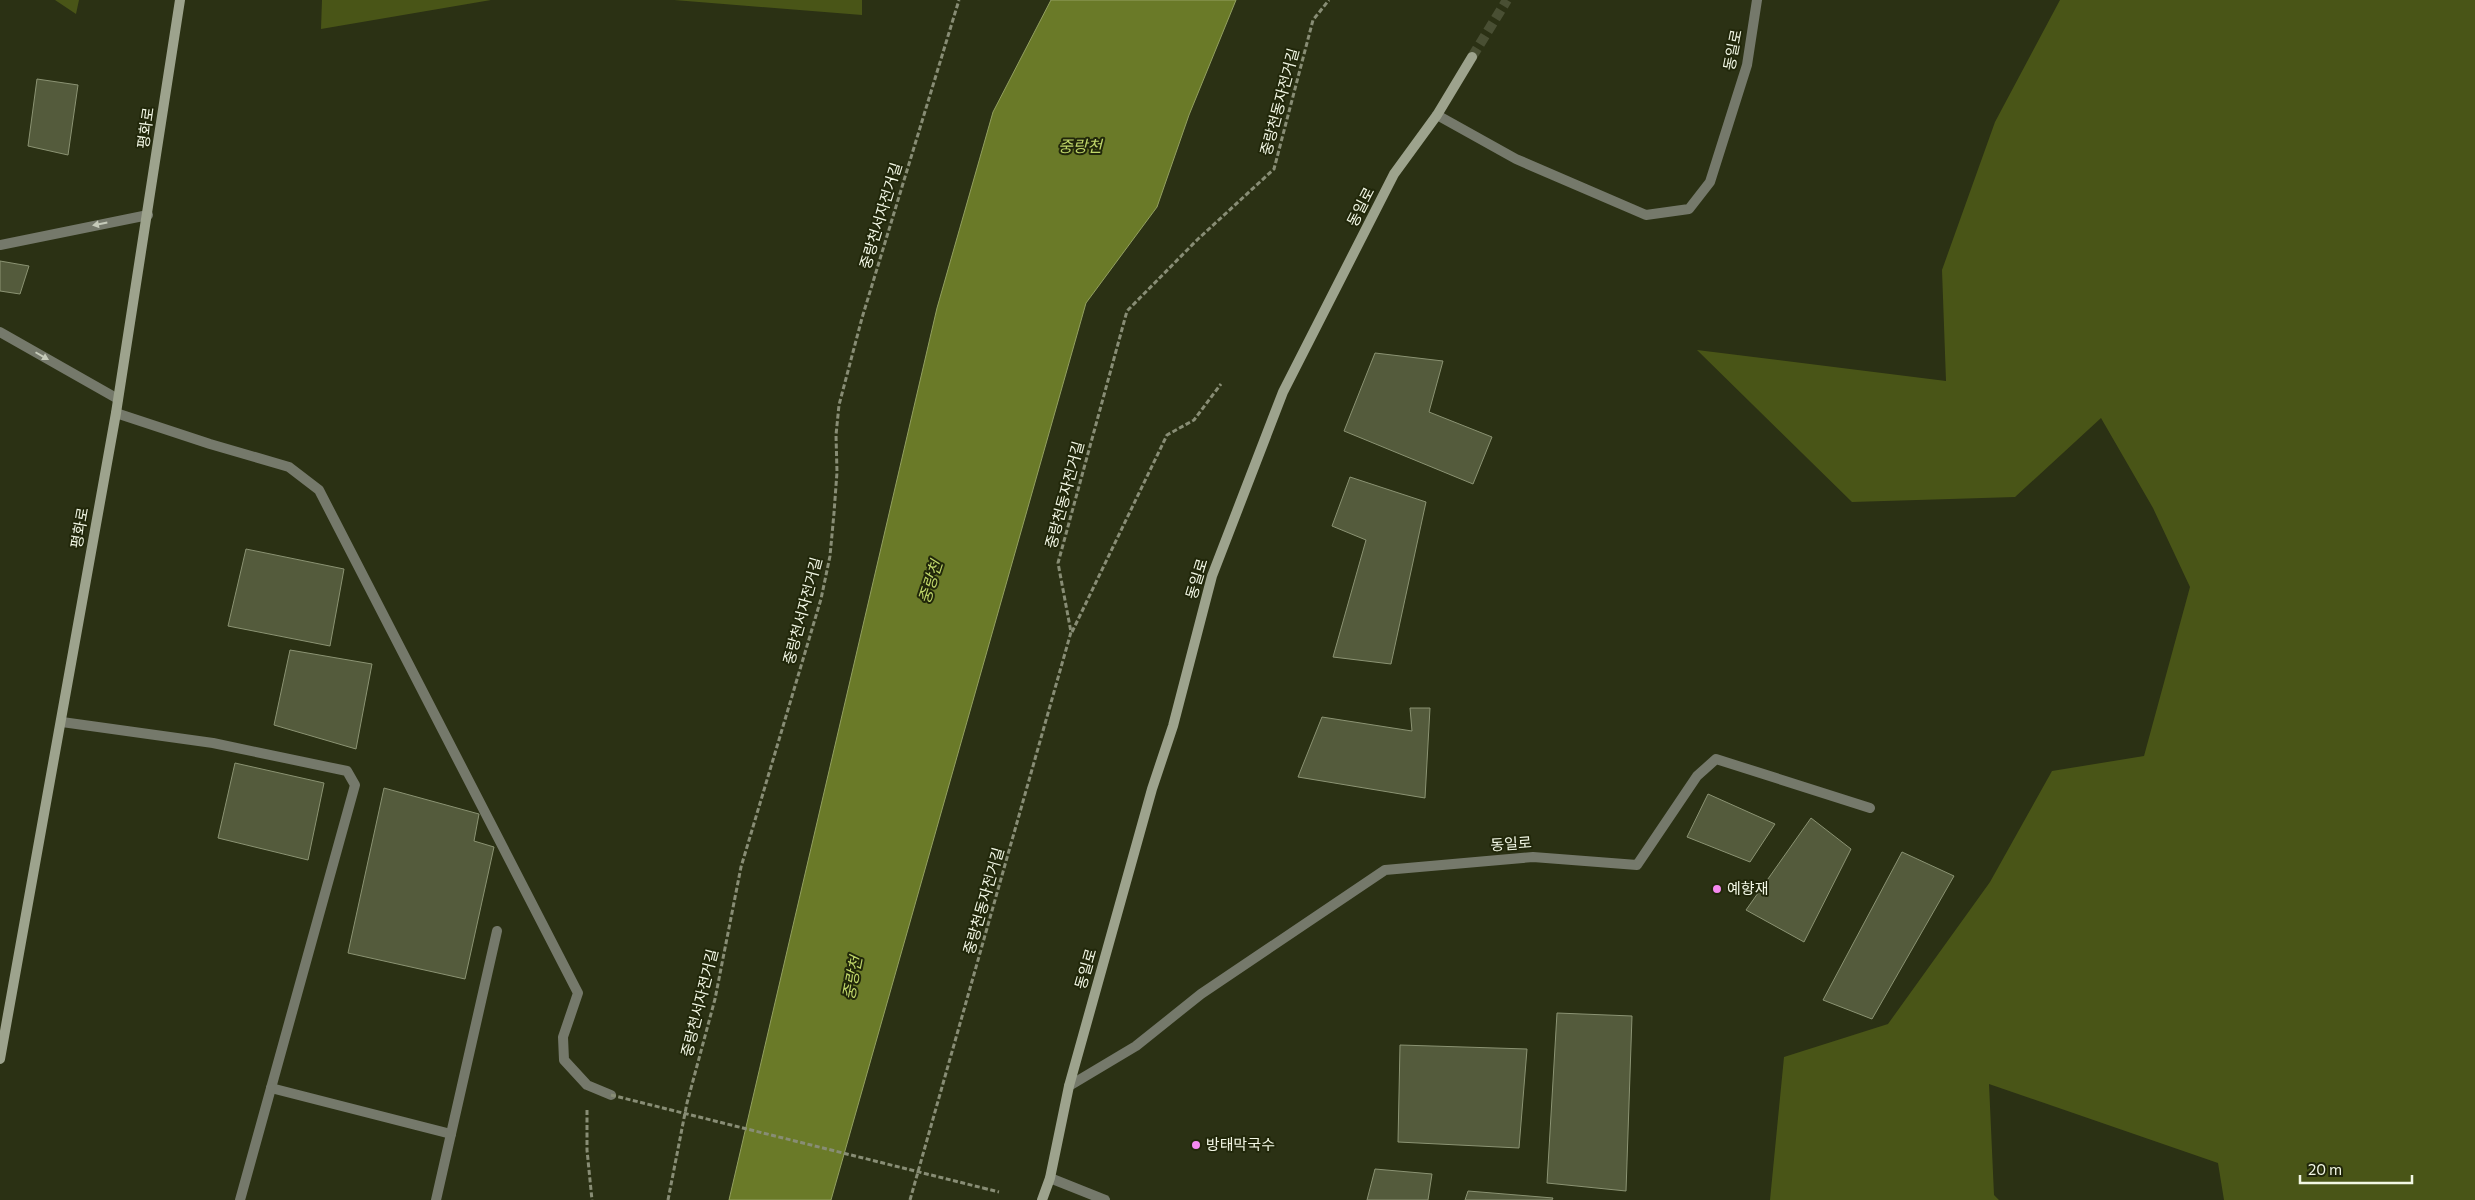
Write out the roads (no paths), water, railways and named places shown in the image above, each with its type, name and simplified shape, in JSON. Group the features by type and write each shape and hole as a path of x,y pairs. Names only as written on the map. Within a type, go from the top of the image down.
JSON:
{"street":[{"name":"평화로","path":"0,1059 116,413 180,0"},
{"name":"동일로","path":"1437,115 1516,159 1646,215 1689,209 1710,182 1747,66 1757,0"},
{"name":"동일로","path":"1042,1200 1050,1178 1069,1086 1152,789 1173,726 1212,576 1284,392 1394,174 1437,115 1472,57"},
{"path":"0,245 148,215"},
{"path":"0,332 118,399"},
{"path":"116,413 210,444 289,467 319,490 578,993 563,1037 564,1060 587,1085 611,1095"},
{"path":"62,722 213,743 347,771 355,785 240,1200"},
{"name":"동일로","path":"1069,1086 1136,1046 1201,994 1385,870 1533,857 1637,865 1696,776 1716,759 1870,808"},
{"path":"436,1200 496,932"},
{"path":"270,1088 451,1134"},
{"path":"1050,1178 1105,1200"}],"water":[{"name":"중랑천","path":"1051,0 1236,0 1189,115 1157,207 1086,303 831,1200 729,1200 937,308 993,112"}],"tunnel":[{"path":"1472,57 1507,0"}],"place":[{"name":"예향재","path":"1717,889"},
{"name":"방태막국수","path":"1196,1145"}]}
